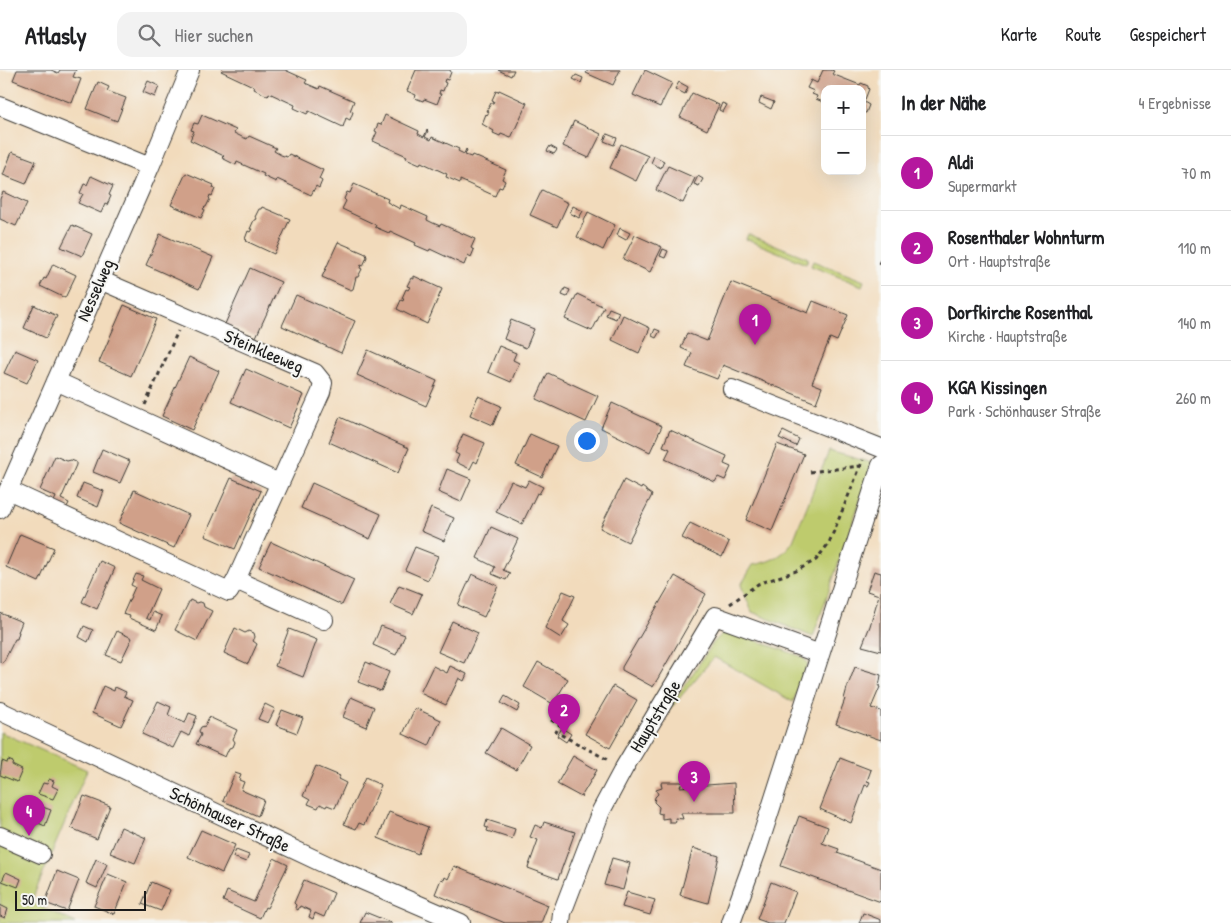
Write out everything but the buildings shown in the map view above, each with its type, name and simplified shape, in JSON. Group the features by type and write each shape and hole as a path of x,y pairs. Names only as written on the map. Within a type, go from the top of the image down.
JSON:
{"street":[{"name":"Nesselweg","path":"0,509 150,167 190,70"},
{"path":"0,106 150,167"},
{"name":"Steinkleeweg","path":"100,280 315,373 323,383 321,392 236,580"},
{"path":"56,381 279,483"},
{"path":"732,389 875,445"},
{"path":"731,923 758,848 881,465"},
{"path":"8,490 229,592 236,580 324,620"},
{"path":"715,616 820,654"},
{"name":"Hauptstraße","path":"561,923 562,913 601,811 624,768 715,616"},
{"name":"Schönhauser Straße","path":"0,711 329,866 461,923"},
{"path":"0,836 41,854"}],"path":[{"path":"879,264 881,260"},
{"path":"138,419 184,316"},
{"path":"715,616 758,584 796,572 816,560 829,543 860,466 875,445"},
{"path":"810,472 860,466"},
{"path":"551,720 560,725 556,732 624,768"}],"green space":[{"path":"748,234 808,258 806,264 746,239"},
{"path":"813,261 864,281 862,286 811,266"},
{"path":"829,451 873,463 813,637 752,612 741,585 753,565 776,558 793,541"},
{"path":"732,632 803,657 808,664 793,702 714,657 661,720 714,642 723,633"},
{"path":"0,732 87,770 31,902 76,923 0,923"}],"place":[{"name":"Aldi","path":"755,345"},
{"name":"Rosenthaler Wohnturm","path":"564,735"},
{"name":"Dorfkirche Rosenthal","path":"694,802"},
{"name":"KGA Kissingen","path":"29,836"}]}
